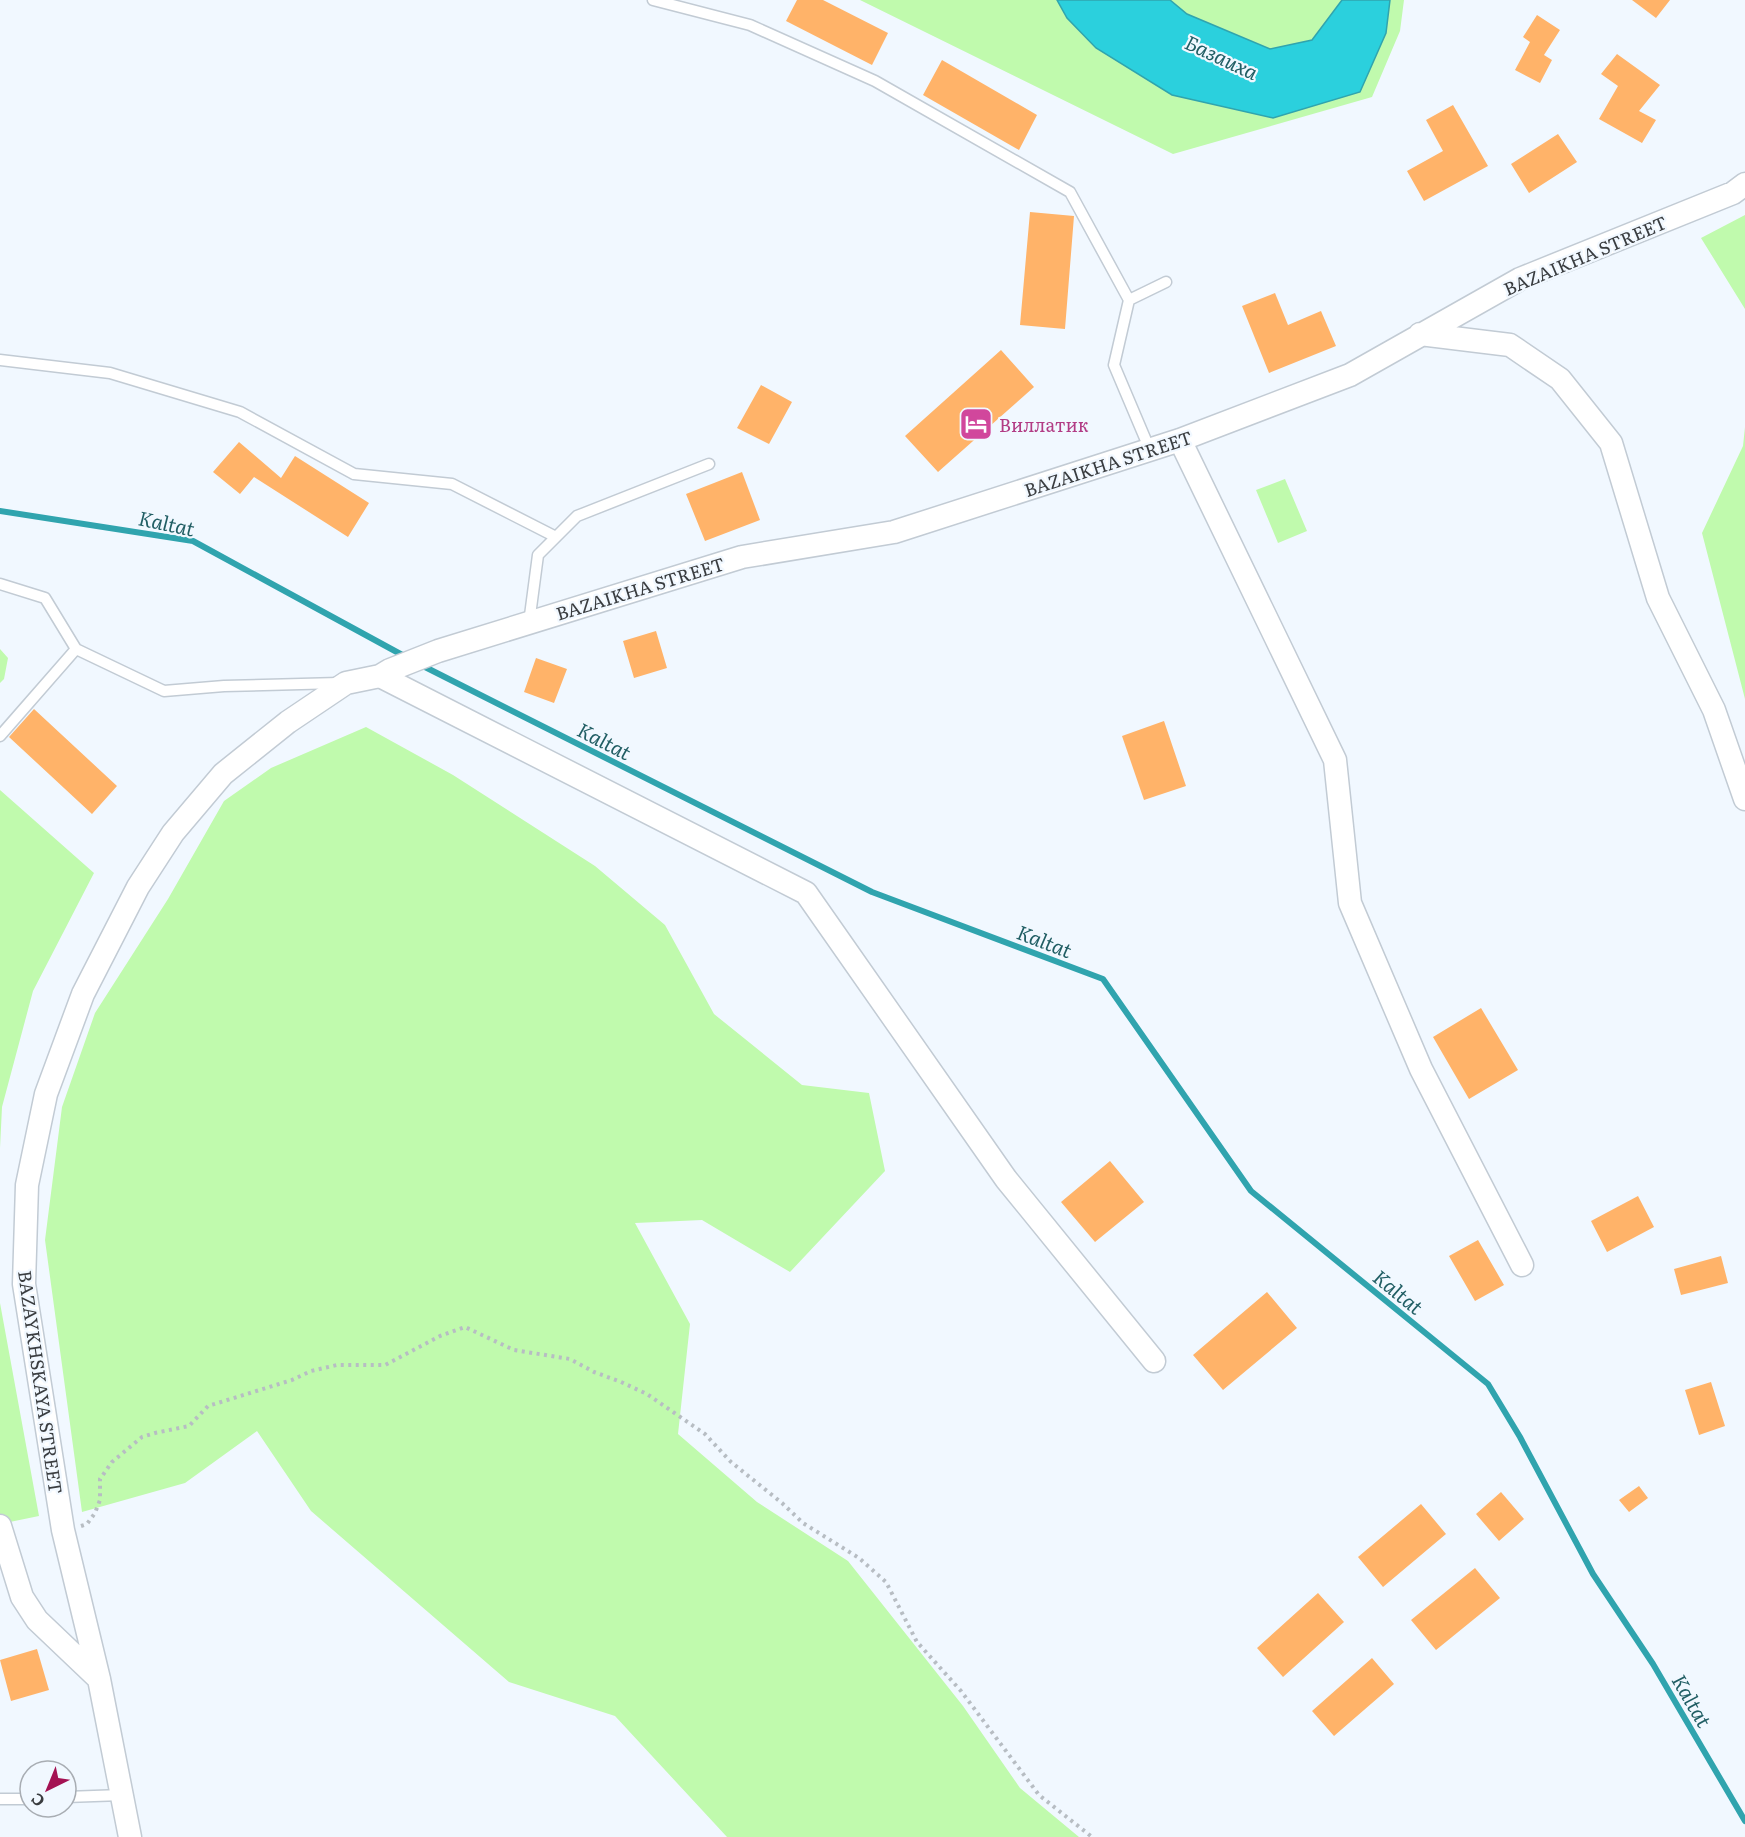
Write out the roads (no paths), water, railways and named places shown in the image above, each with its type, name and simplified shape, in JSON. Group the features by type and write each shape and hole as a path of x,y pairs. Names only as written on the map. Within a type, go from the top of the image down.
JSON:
{"street":[{"name":"BAZAIKHA STREET","path":"385,673 438,651 742,556 894,532 1180,440 1350,375 1520,279 1733,193 1745,184"},
{"path":"1420,334 1510,345 1560,379 1611,443 1658,598 1714,710 1745,798"},
{"path":"1180,440 1335,760 1350,903 1421,1069 1522,1265"},
{"path":"385,673 806,893 1006,1179 1154,1361"},
{"name":"BAZAYKHSKAYA STREET","path":"130,1837 99,1678 63,1530 24,1284 27,1185 46,1094 83,994 138,887 173,833 223,774 288,722 346,683 385,673"},
{"path":"0,1526 22,1597 37,1620 99,1678"}],"lane":[{"path":"653,0 750,25 875,81 1070,192 1129,300 1114,366 1150,450"},
{"path":"1129,300 1166,282"},
{"path":"0,360 110,373 240,412 354,474 452,484 556,537"},
{"path":"529,623 538,555 577,516 709,464"},
{"path":"0,584 45,598 76,649 164,691 225,686 346,683"},
{"path":"0,736 76,649"},
{"path":"78,1797 122,1796"},
{"path":"0,1800 18,1799"}],"water":[{"name":"Базаиха","path":"1057,0 1170,0 1187,14 1270,49 1312,40 1342,0 1390,0 1386,33 1360,92 1273,118 1172,95 1096,48 1067,18"}],"waterway":[{"name":"Kaltat","path":"0,511 193,541 406,657"},
{"name":"Kaltat","path":"421,665 872,892 1103,979 1251,1191 1488,1384 1520,1437 1593,1574 1653,1664 1745,1821"}],"place":[{"name":"Виллатик","path":"976,424"}]}
